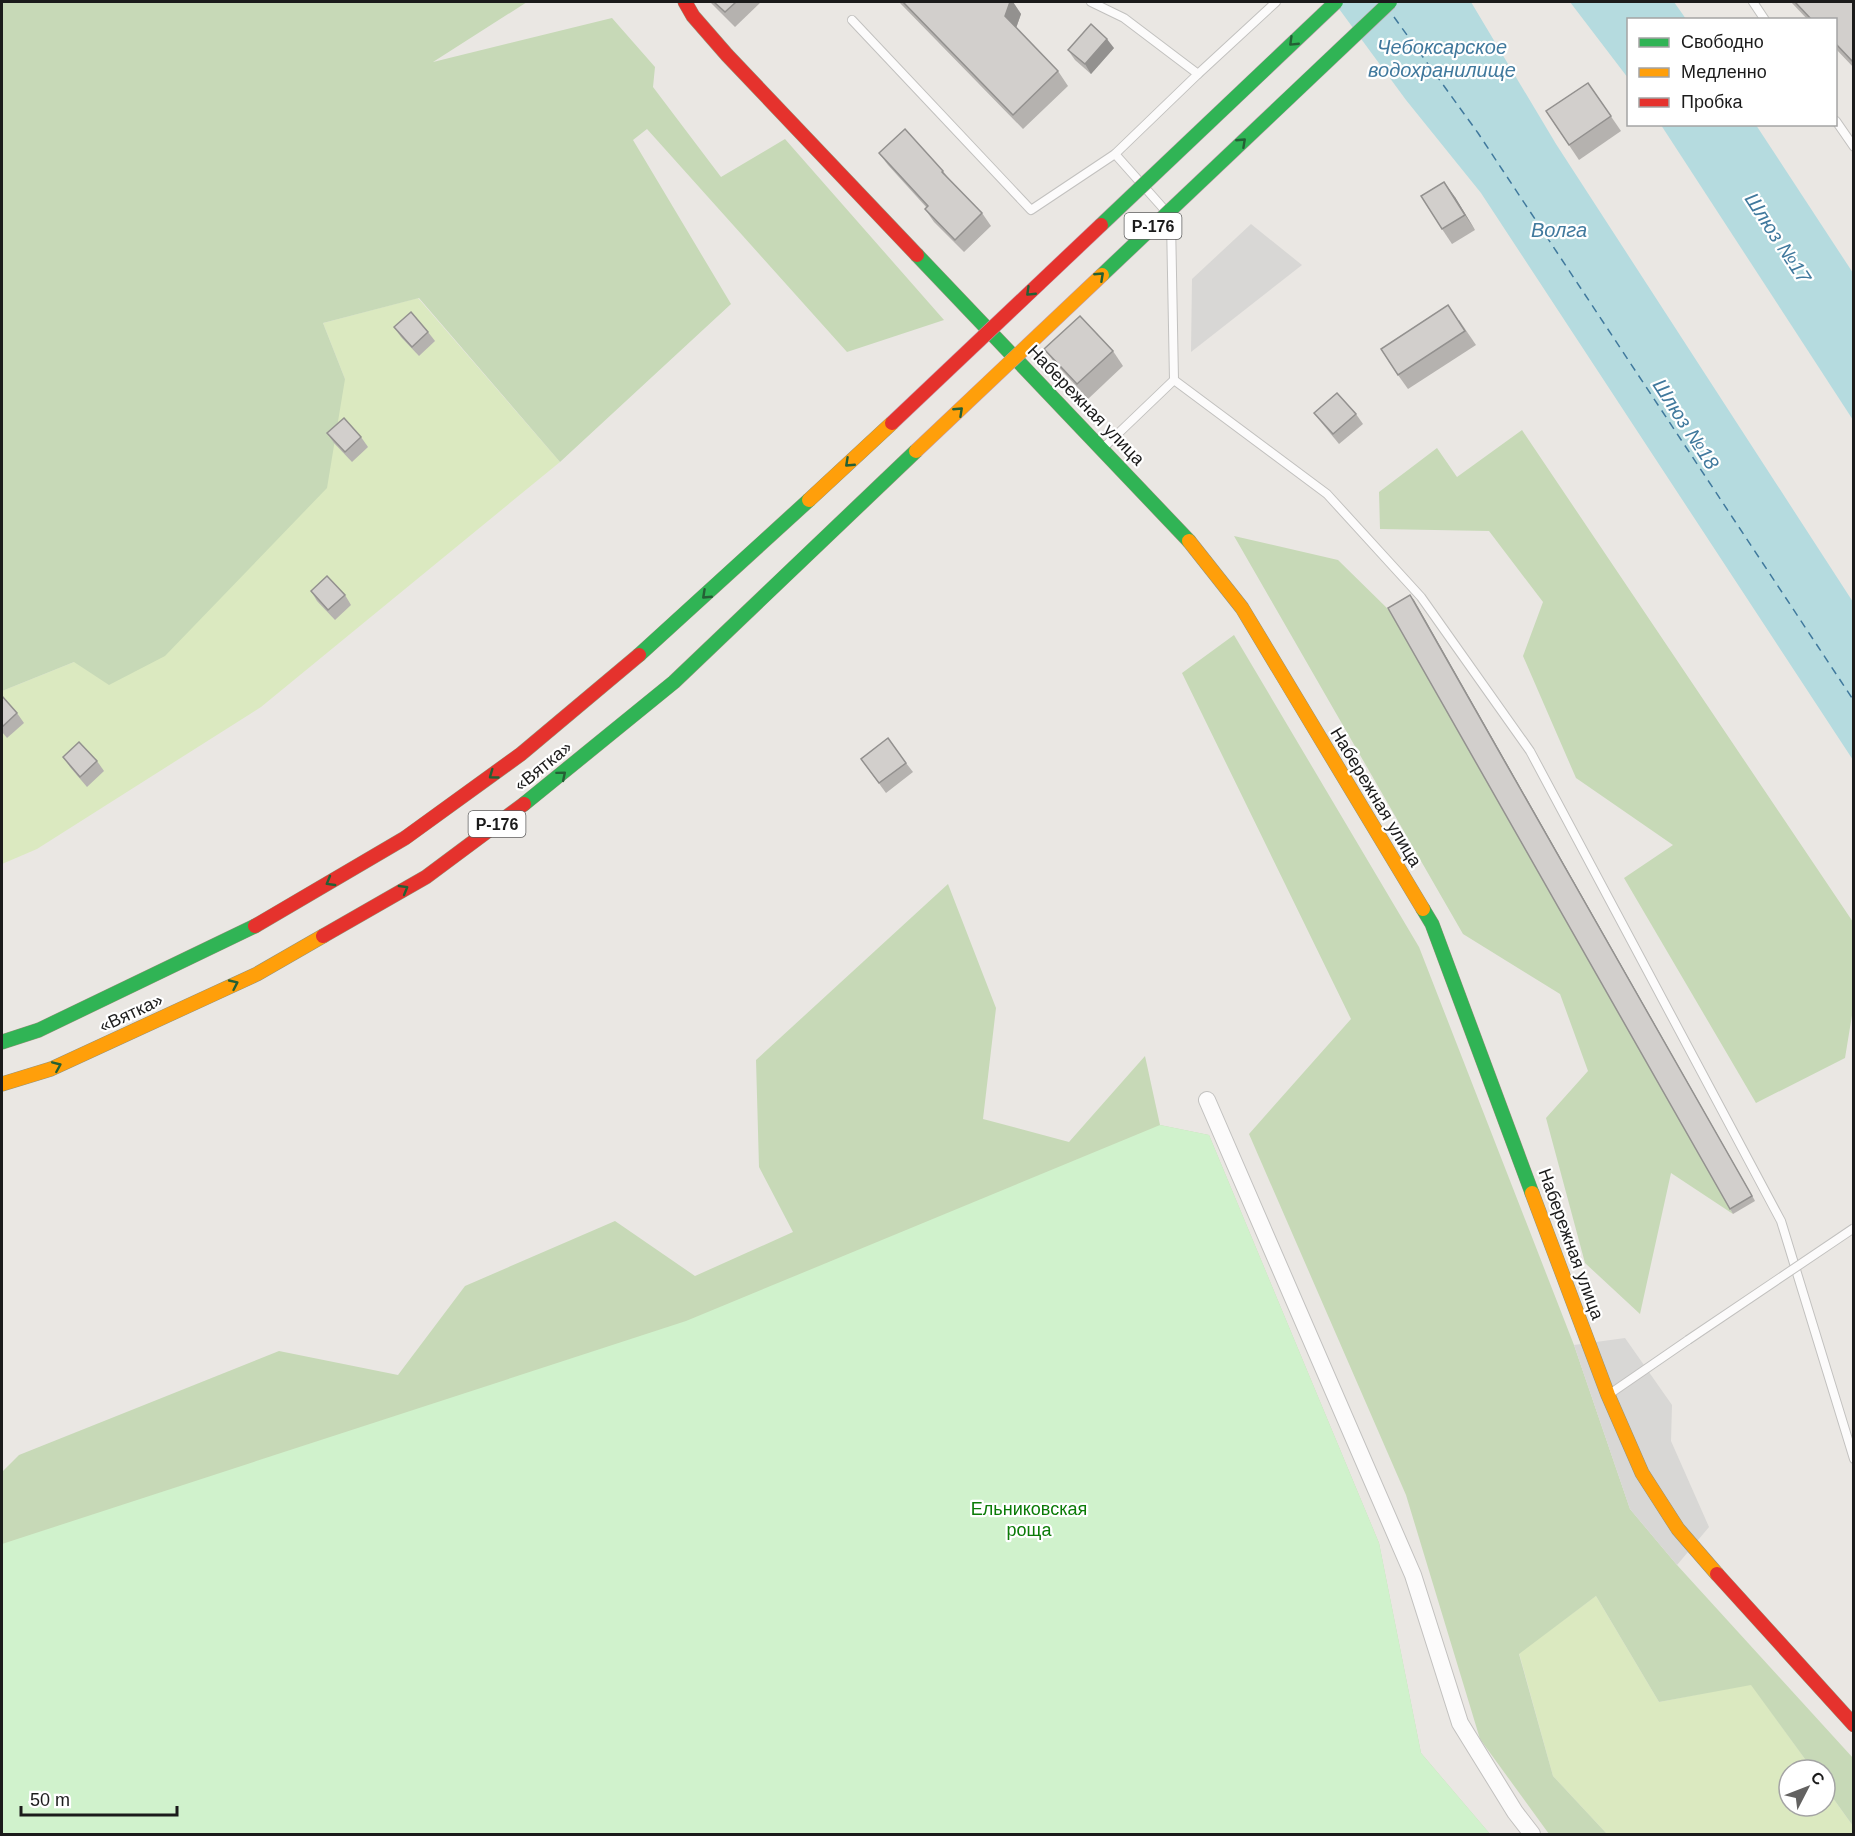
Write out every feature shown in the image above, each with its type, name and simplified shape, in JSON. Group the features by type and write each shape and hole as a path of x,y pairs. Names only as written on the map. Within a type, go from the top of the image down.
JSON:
{"main road":[{"name":"Набережная улица","path":"685,2 693,16 727,55 1197,549 1242,608 1432,924 1608,1395 1642,1473 1678,1529 1741,1603 1854,1725"},
{"name":"«Вятка»","path":"2,1042 39,1030 240,935 405,838 521,754 645,650 892,423 1336,2"},
{"name":"«Вятка»","path":"2,1084 51,1070 257,974 426,877 547,787 674,682 1390,2"}],"street":[{"path":"1207,1100 1413,1575 1460,1723 1515,1812 1532,1834"}],"lane":[{"path":"1091,2 1124,18 1198,74"},
{"path":"852,20 1031,210 1115,154 1276,2"},
{"path":"1753,2 1764,18"},
{"path":"1837,122 1854,147"},
{"path":"1102,449 1174,380 1171,217 1115,154"},
{"path":"1174,380 1327,494 1421,597 1530,751 1781,1221 1854,1459"},
{"path":"1608,1395 1854,1228"}],"green space":[{"path":"2,2 527,2 433,62 612,18 655,67 653,87 721,177 785,139 944,320 847,352 647,129 633,140 731,304 560,462 419,298 323,323 345,379 327,488 165,656 109,685 74,662 2,691"},
{"path":"418,298 560,462 261,707 37,849 2,864 2,691 74,662 345,379 323,323"},
{"path":"1522,430 1853,922 1854,1003 1845,1058 1756,1103 1624,878 1673,845 1576,778 1523,656 1543,602 1489,531 1380,529 1379,492 1437,448 1457,477"},
{"path":"1234,536 1338,560 1392,613 1733,1214 1671,1173 1640,1314 1585,1263 1546,1118 1588,1071 1560,994 1463,934"},
{"path":"1234,635 1419,947 1574,1345 1630,1509 1677,1565 1853,1758 1853,1826 1837,1804 1837,1758 1804,1758 1751,1685 1659,1702 1596,1596 1519,1654 1553,1776 1607,1834 1549,1834 1480,1739 1406,1495 1249,1134 1351,1019 1182,673"},
{"name":"Ельниковская роща","path":"948,884 996,1008 983,1119 1069,1142 1145,1056 1160,1125 1209,1135 1379,1543 1421,1753 1490,1834 2,1834 2,1472 19,1455 279,1351 398,1375 465,1286 615,1221 695,1276 793,1232 759,1167 756,1060"},
{"name":"Ельниковская роща","path":"1160,1125 1209,1135 1379,1543 1421,1753 1490,1834 2,1834 2,1544 686,1321"},
{"path":"1596,1596 1659,1702 1751,1684 1804,1758 1777,1758 1777,1818 1837,1818 1837,1804 1853,1826 1853,1834 1607,1834 1553,1776 1519,1653"}],"shaded area":[{"path":"1251,224 1302,265 1191,352 1192,279"},
{"path":"1625,1338 1672,1405 1671,1441 1709,1527 1677,1565 1630,1509 1574,1345"}],"water":[{"name":"Волга","path":"1334,2 1471,2 1556,144 1853,602 1853,760 1481,193 1406,100"},
{"path":"1570,2 1674,2 1685,18 1627,18 1627,77"},
{"name":"Шлюз №17","path":"1662,126 1757,126 1853,273 1853,420"}],"building":[{"path":"714,2 736,2 725,12"},
{"path":"903,2 1010,2 1005,16 1058,71 1013,115"},
{"path":"1795,2 1854,2 1854,63 1837,45 1837,18 1810,18"},
{"path":"1091,24 1107,39 1085,64 1068,50"},
{"path":"1588,83 1611,116 1569,145 1546,111"},
{"path":"905,129 982,213 955,240 925,209 928,206 879,153"},
{"path":"1444,182 1465,215 1442,229 1421,196"},
{"path":"1448,305 1465,331 1398,375 1381,349"},
{"path":"411,312 428,332 412,347 394,327"},
{"path":"1080,316 1113,351 1077,384 1044,349"},
{"path":"1337,393 1356,414 1333,434 1314,413"},
{"path":"344,418 361,437 345,452 327,433"},
{"path":"327,576 345,595 328,610 311,591"},
{"path":"1410,595 1752,1196 1730,1209 1388,608"},
{"path":"2,696 17,713 2,727"},
{"path":"888,738 906,763 879,783 861,759"},
{"path":"79,742 97,761 80,777 63,757"}],"ferry route":[{"path":"1394,17 1478,133 1854,701"}],"traffic: fast":[{"path":"1101,225 1336,2"},
{"path":"1102,275 1390,2"},
{"path":"917,255 1189,541"},
{"path":"524,804 674,682 916,451"},
{"path":"639,655 809,500"},
{"path":"1423,909 1432,924 1532,1193"},
{"path":"2,1042 39,1030 255,926"}],"traffic: slow":[{"path":"916,451 1102,275"},
{"path":"809,500 892,423"},
{"path":"1189,541 1242,608 1423,909"},
{"path":"2,1084 51,1069 257,974 323,936"},
{"path":"1532,1193 1608,1395 1642,1473 1678,1529 1717,1574"}],"traffic: jam":[{"path":"685,2 693,16 727,55 917,255"},
{"path":"892,423 1101,225"},
{"path":"255,926 405,838 521,754 639,655"},
{"path":"323,936 426,877 524,804"},
{"path":"1717,1574 1854,1725"}],"water label":[{"name":"Чебоксарское водохранилище","path":"1442,58"},
{"name":"Шлюз №18","path":"1686,424"}]}
